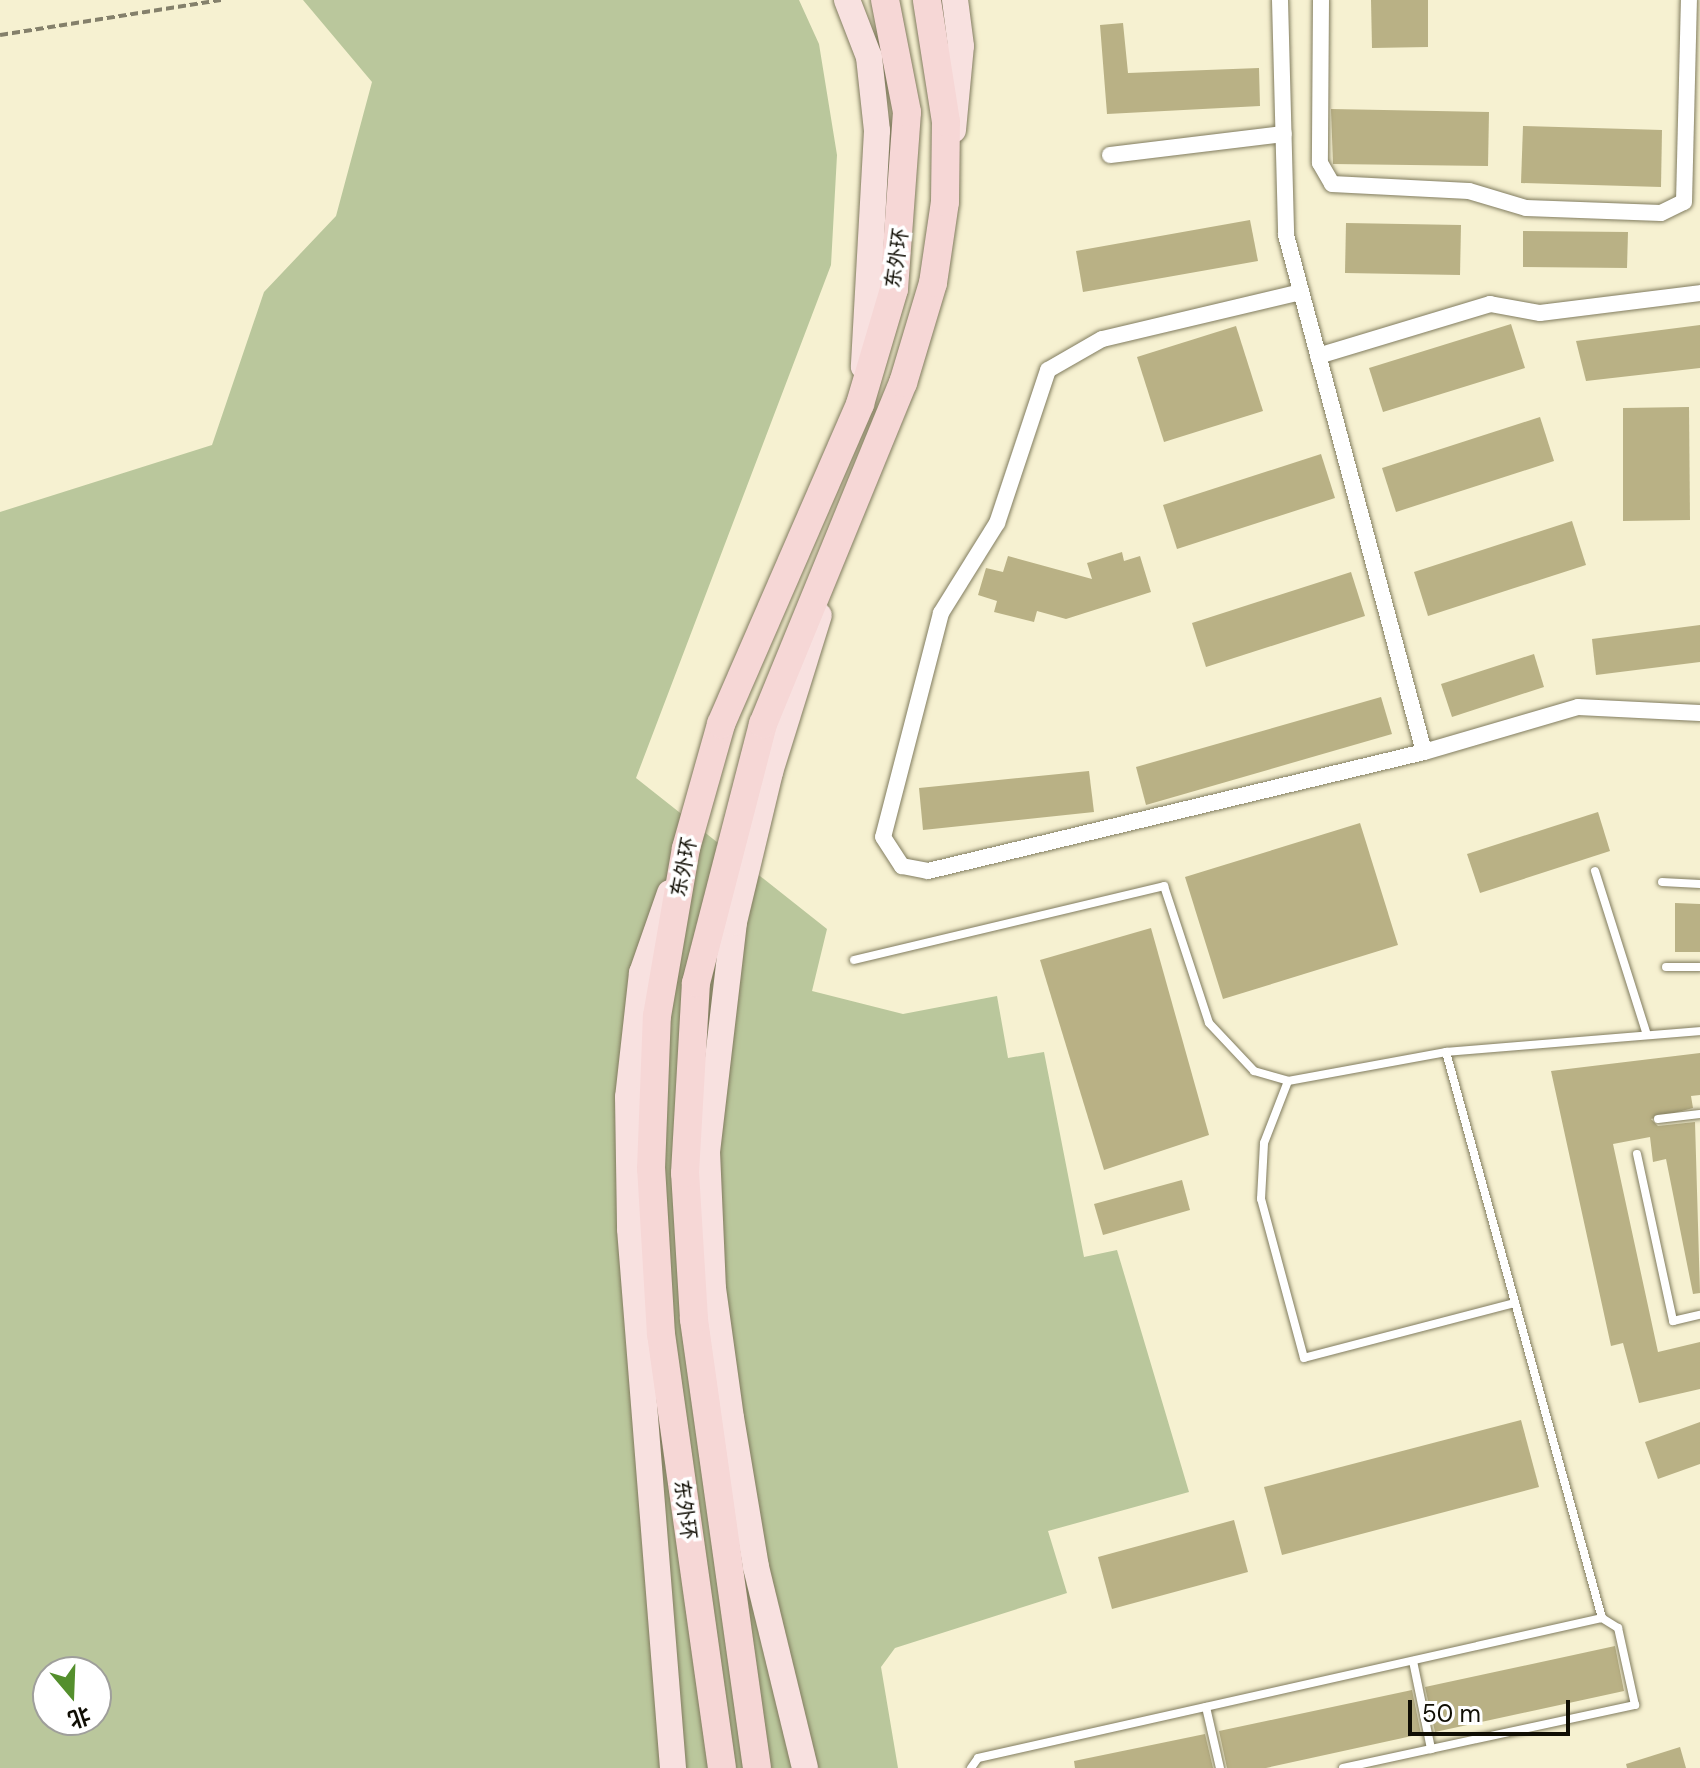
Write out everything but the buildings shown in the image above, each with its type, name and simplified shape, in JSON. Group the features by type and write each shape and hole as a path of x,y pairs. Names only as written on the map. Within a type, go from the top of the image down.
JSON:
{"highway":[{"name":"东外环","path":"722,1768 661,1335 651,1169 657,1016 686,848 721,724 860,404 894,289 904,201 907,112 885,0"},
{"name":"东外环","path":"757,1768 694,1319 687,1098 696,983 736,820 794,638 843,532 903,383 933,283 945,202 946,122 927,0"}],"main road":[{"path":"847,0 869,57 877,131 860,404"},
{"path":"945,202 961,46 955,0"},
{"path":"805,1768 756,1567 731,1418 713,1289 707,1152 734,922 770,772 843,532"},
{"path":"673,1768 630,1229 628,1097 642,973 686,848"}],"street":[{"path":"1280,0 1286,235 1424,752"},
{"path":"1321,0 1320,163 1332,184 1469,191 1526,208 1661,213 1684,202 1689,0"},
{"path":"1110,155 1284,134"},
{"path":"1301,292 1102,339 1048,370 997,523 941,613 883,837 902,866 928,871 1424,752 1578,707 1700,713"},
{"path":"1318,356 1490,304 1540,313 1700,293"}],"lane":[{"path":"1595,871 1647,1035"},
{"path":"1662,882 1700,884"},
{"path":"854,960 1164,886 1209,1023 1254,1071 1288,1081 1446,1052 1700,1031"},
{"path":"1666,967 1700,967"},
{"path":"1343,1768 1635,1705 1618,1628 1602,1618 1446,1052"},
{"path":"1288,1081 1264,1143 1261,1199 1304,1358 1515,1303"},
{"path":"1658,1119 1700,1114"},
{"path":"1637,1154 1673,1321 1700,1315"},
{"path":"971,1768 978,1758 1602,1618"},
{"path":"1413,1661 1431,1749"},
{"path":"1206,1707 1220,1768"}],"path":[{"path":"0,35 222,0"}],"green space":[{"path":"303,0 799,0 819,44 837,155 831,265 636,778 827,929 812,991 903,1014 997,996 1008,1058 1044,1052 1084,1257 1117,1250 1189,1492 1048,1531 1067,1593 895,1648 881,1667 898,1768 0,1768 0,512 212,445 264,292 336,216 372,82"}]}
